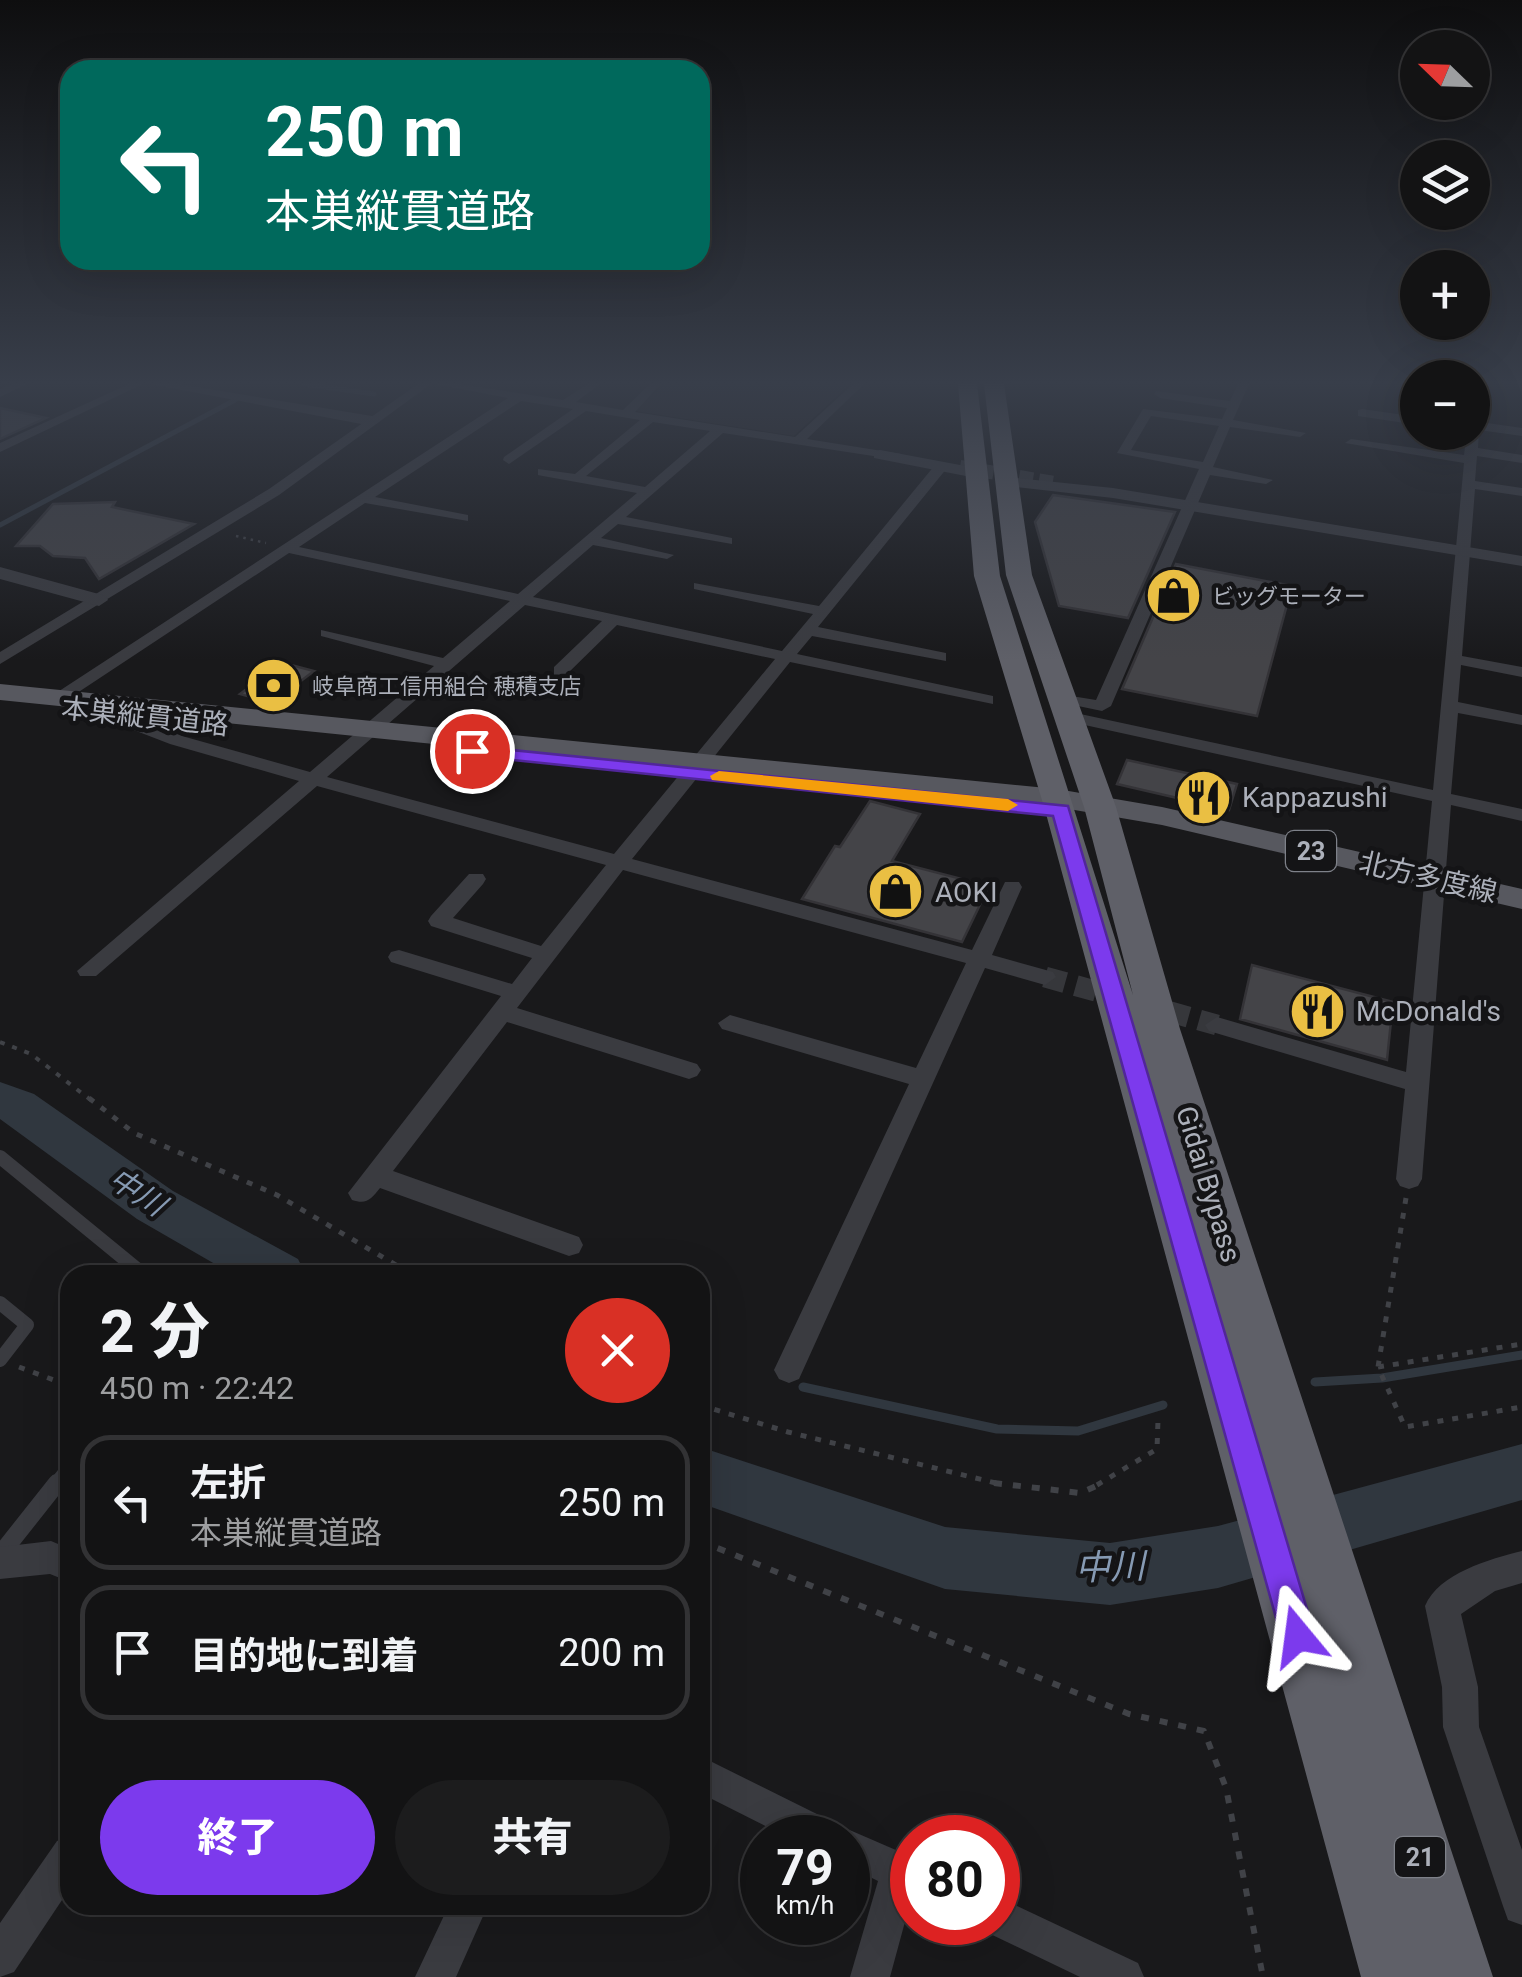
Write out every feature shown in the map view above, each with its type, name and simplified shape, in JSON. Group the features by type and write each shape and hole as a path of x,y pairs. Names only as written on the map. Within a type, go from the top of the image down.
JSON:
{"highway":[{"name":"Gidai Bypass","path":"990,477 1019,575 1100,807 1161,1030 1249,1385"},
{"name":"Gidai Bypass","path":"990,477 987,576 1249,1385 1355,1740 1396,1977"},
{"name":"Gidai Bypass","path":"1355,1740 1459,1977"}],"main road":[{"name":"本巣縦貫道路","path":"0,692 367,734 1100,807"},
{"name":"本巣縦貫道路","path":"0,702 367,734"},
{"name":"北方多度線","path":"1100,807 1162,816 1522,899"}],"street":[{"path":"0,659 272,476"},
{"path":"0,643 212,531 295,476"},
{"path":"59,697 392,476"},
{"path":"566,476 646,491"},
{"path":"88,971 663,476"},
{"path":"568,1245 368,1184 620,860 823,611 924,476"},
{"path":"986,476 1113,493"},
{"path":"1068,708 1102,706 1202,476"},
{"path":"1247,476 1266,480"},
{"path":"1409,1180 1469,476"},
{"path":"1055,483 1522,561"},
{"path":"1468,484 1522,492"},
{"path":"361,498 464,518"},
{"path":"614,519 727,541"},
{"path":"590,540 667,554"},
{"path":"286,548 987,700"},
{"path":"0,573 89,597"},
{"path":"699,586 823,611"},
{"path":"560,672 612,621"},
{"path":"808,630 940,657"},
{"path":"327,633 447,664"},
{"path":"1454,659 1522,672"},
{"path":"1450,706 1522,720"},
{"path":"1068,708 1522,815"},
{"path":"106,713 176,740 312,779 1045,977"},
{"path":"476,879 439,921 546,955"},
{"path":"789,1370 1012,887"},
{"path":"399,957 688,1070"},
{"path":"730,1023 924,1079"},
{"path":"1217,1025 1418,1084"},
{"path":"0,1563 51,1557 60,1561"},
{"path":"1522,1568 1487,1578 1442,1606 1460,1687 1461,1727 1522,1906"},
{"path":"710,1779 783,1815"},
{"path":"0,1958 60,1869"},
{"path":"436,1977 465,1915"},
{"path":"870,1977 890,1920"},
{"path":"1020,1928 1124,1977"}],"lane":[{"path":"0,1157 132,1265"},
{"path":"0,1304 27,1325 0,1360"},
{"path":"0,1555 60,1479"}],"path":[{"path":"212,531 286,548"},
{"path":"0,1042 31,1054 134,1133 277,1195 396,1265"},
{"path":"1409,1180 1378,1366 1405,1427 1522,1407"},
{"path":"1378,1366 1522,1344"},
{"path":"0,1360 60,1382"},
{"path":"710,1407 788,1432 1015,1488 1080,1492 1114,1478 1158,1450 1158,1420"},
{"path":"710,1544 1129,1714 1204,1730 1226,1788 1262,1977"}],"building":[{"path":"1053,495 1175,512 1128,618 1059,606 1035,522"},
{"path":"115,502 112,507 194,524 99,579 85,558 53,556 40,546 16,546 53,504"},
{"path":"1176,564 1292,586 1257,716 1122,689"},
{"name":"岐阜商工信用組合 穂積支店","path":"276,661 314,671 272,703 240,694 263,677 257,675"},
{"name":"Kappazushi","path":"1127,760 1237,784 1229,810 1117,784"},
{"name":"AOKI","path":"870,801 920,814 892,861 989,886 962,942 802,899 835,846 840,847"},
{"name":"McDonald's","path":"1252,965 1393,1002 1387,1060 1240,1019"}],"waterway":[{"path":"0,525 92,476"},
{"name":"中川","path":"0,1100 18,1107 155,1205 262,1265"},
{"path":"1315,1382 1382,1378 1522,1355"},
{"path":"803,1387 997,1429 1078,1431 1163,1405"},
{"name":"中川","path":"710,1478 945,1558 1110,1574 1218,1557 1522,1472"}],"tunnel":[{"path":"1015,476 1055,483"},
{"path":"1045,977 1217,1025"}],"slow traffic":[{"path":"719,776 1008,805"}],"place":[{"name":"ビッグモーター","path":"1173,596"},
{"name":"岐阜商工信用組合 穂積支店","path":"273,686"},
{"name":"Kappazushi","path":"1203,797"},
{"name":"AOKI","path":"896,892"},
{"name":"McDonald's","path":"1317,1011"}],"route":[{"path":"472,751 1061,810 1298,1636"}]}
